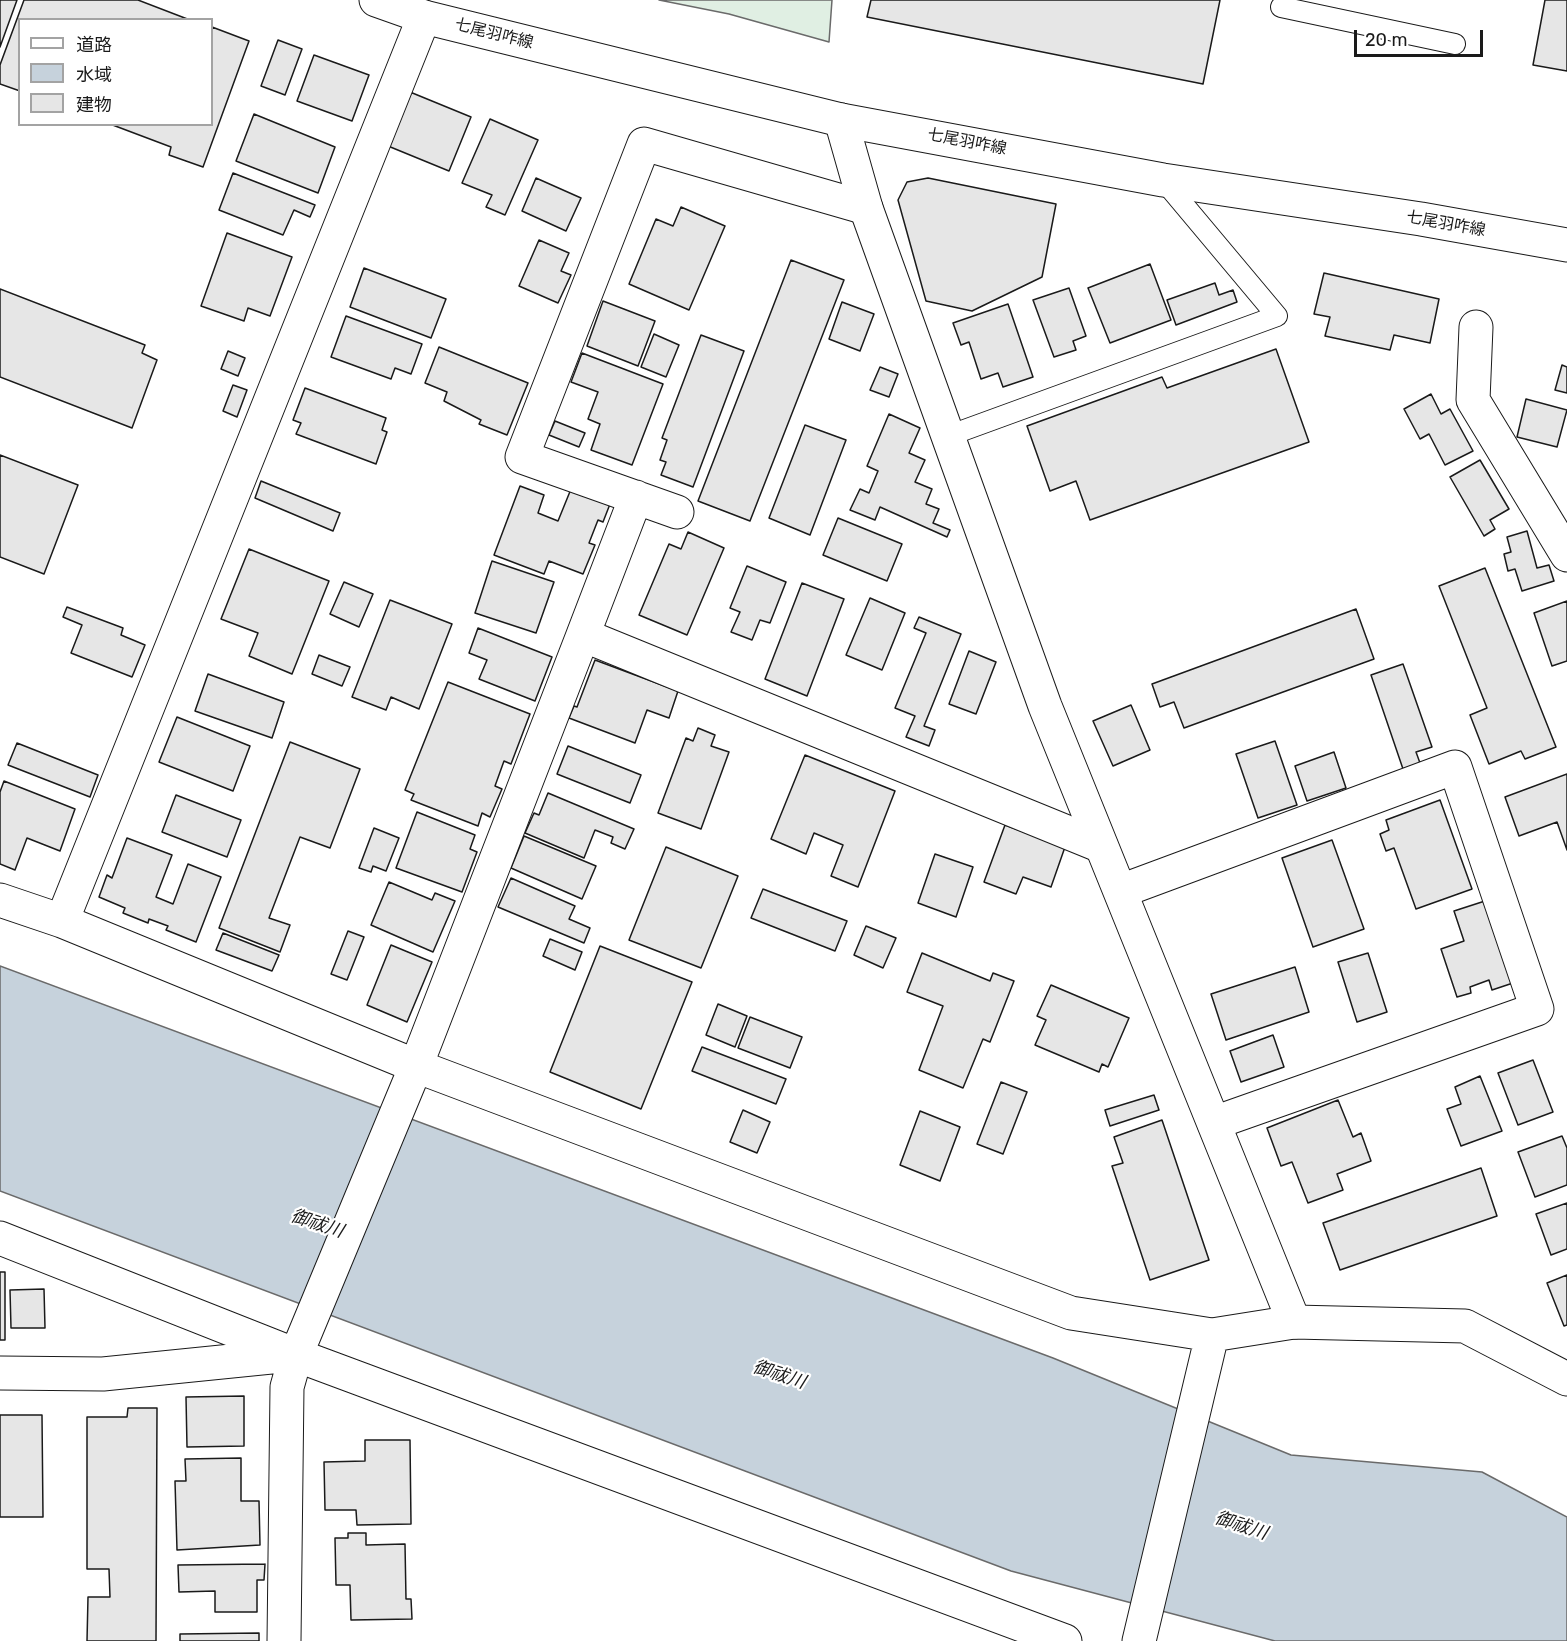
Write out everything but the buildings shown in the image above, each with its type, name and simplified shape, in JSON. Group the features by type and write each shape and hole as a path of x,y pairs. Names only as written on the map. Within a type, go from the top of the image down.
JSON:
{"street":[{"name":"七尾羽咋線","path":"376,0 424,17 841,120 1163,180 1421,219 1567,245"},
{"path":"62,921 424,17"},
{"path":"841,120 866,208 1046,706 1294,1322"},
{"path":"676,512 522,457 645,144 866,208"},
{"path":"1476,327 1473,400 1567,555"},
{"path":"284,1641 287,1387 296,1355 416,1066 636,497"},
{"path":"583,635 1101,846"},
{"path":"1121,891 1455,767 1537,1009 1214,1123"},
{"path":"0,900 62,921 416,1066 1071,1313 1212,1335 1294,1322 1465,1326 1567,1379"},
{"path":"0,1238 296,1355 1065,1641"},
{"path":"1139,1641 1212,1335"},
{"path":"0,1373 103,1374 296,1355"}],"lane":[{"path":"1281,7 1455,44"},
{"path":"948,436 1277,316 1163,180"}],"green space":[{"path":"659,0 832,0 829,42 729,14"}],"water":[{"name":"御祓川","path":"0,966 1053,1358 1291,1455 1482,1472 1567,1517 1567,1641 1275,1641 1011,1571 0,1191"}]}
